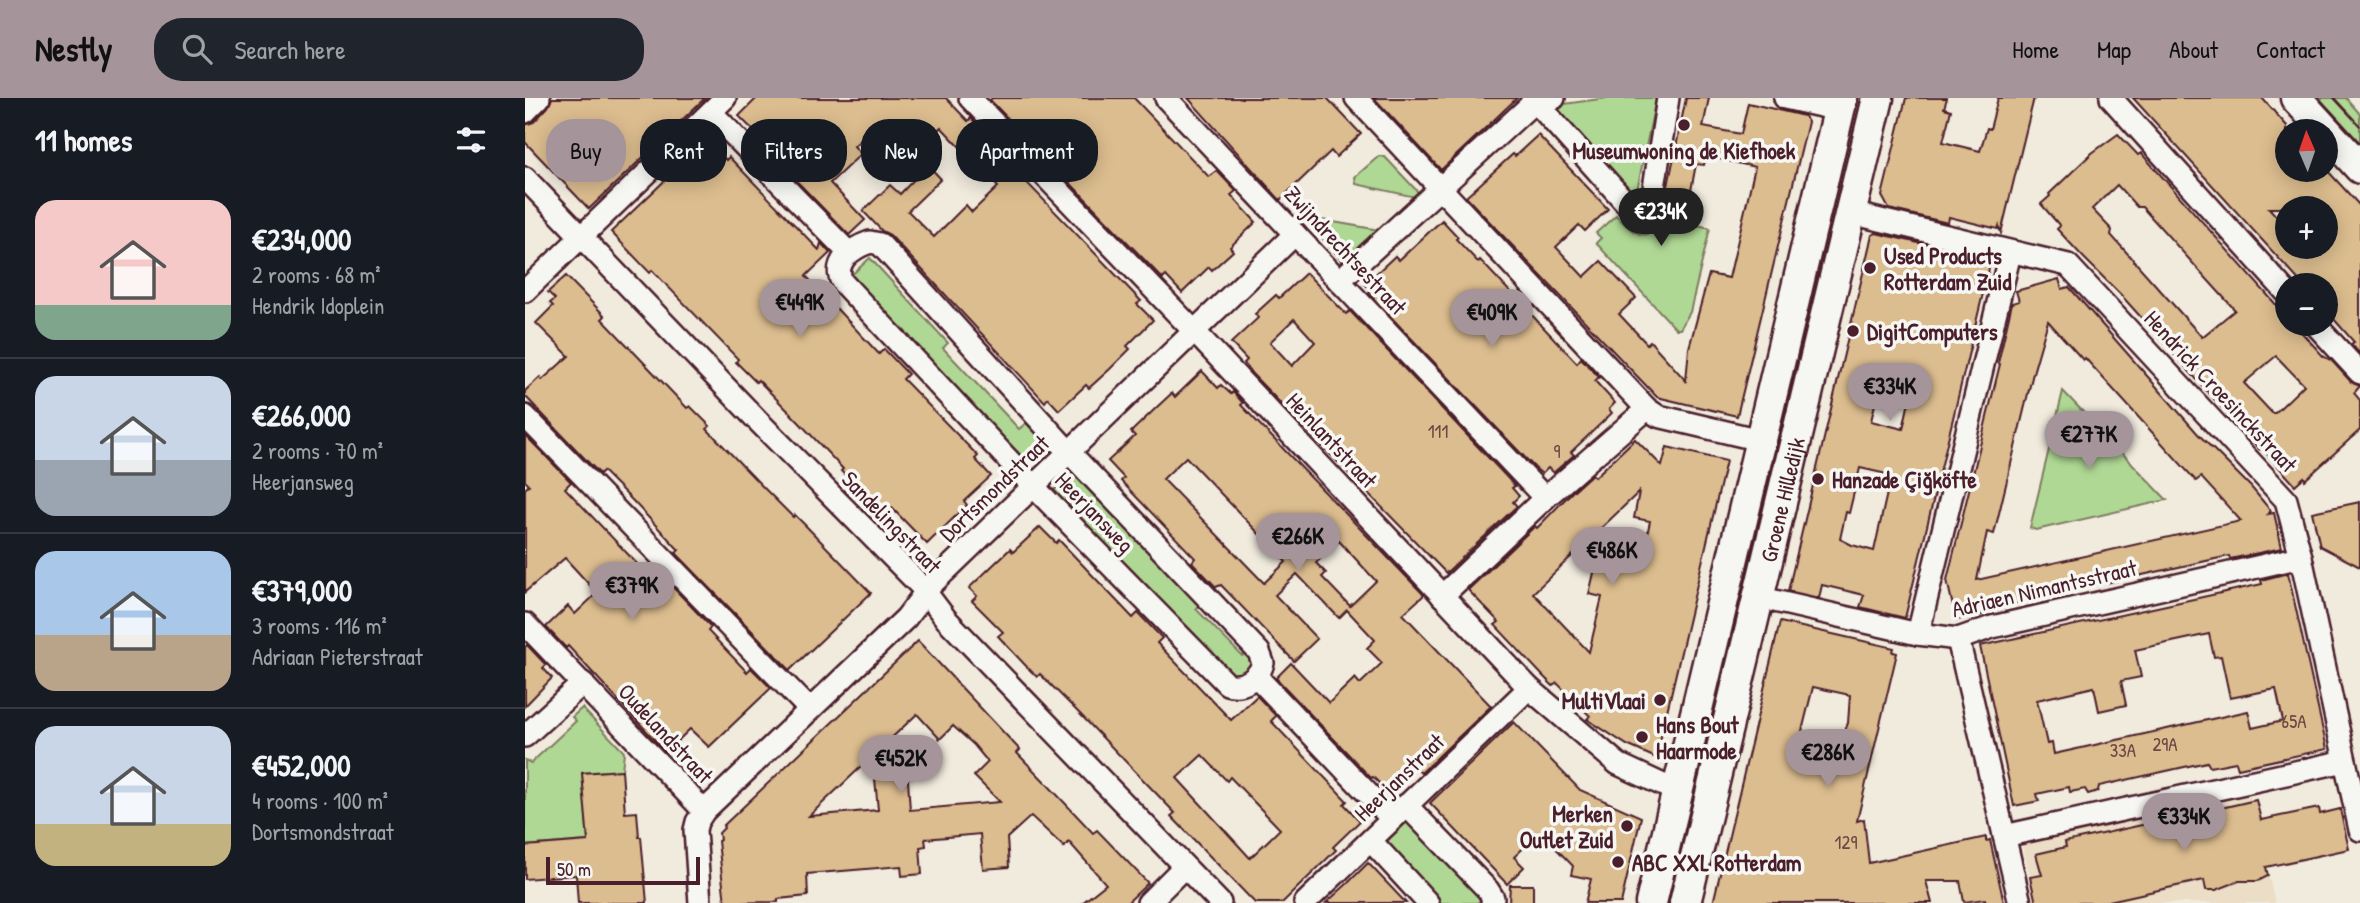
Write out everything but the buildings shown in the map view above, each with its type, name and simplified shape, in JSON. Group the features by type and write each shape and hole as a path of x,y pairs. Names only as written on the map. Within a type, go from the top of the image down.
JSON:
{"street":[{"path":"525,112 539,98"},
{"name":"Heinlantstraat","path":"970,98 1194,331 1529,688 1618,764 1676,791"},
{"name":"Zwijndrechtsestraat","path":"1166,98 1545,498"},
{"path":"1356,98 1647,409 1658,416 1760,440"},
{"path":"1339,281 1540,99 1629,206 1646,214 1651,207 1668,98"},
{"path":"1785,98 1840,104"},
{"name":"Groene Hilledijk","path":"1685,903 1878,98"},
{"path":"2111,98 2275,280"},
{"path":"2296,98 2360,168"},
{"name":"Groene Hilledijk","path":"1651,903 1840,104"},
{"path":"525,291 718,105 849,253"},
{"name":"Sandelingstraat","path":"525,178 1220,903"},
{"name":"Hendrick Croesinckstraat","path":"1851,212 2010,253 2069,265 2285,500 2349,746 2360,830"},
{"name":"Dortsmondstraat","path":"704,811 906,618 931,585 1295,234"},
{"name":"Heerjansweg","path":"870,242 880,244 1069,452 1259,652 1263,663 1257,677 1238,686 1227,684 1033,486 842,282 839,265 849,253 870,242"},
{"path":"1918,634 2010,253"},
{"path":"2326,336 2360,373"},
{"path":"1442,596 1545,498 1647,409"},
{"path":"525,416 809,709"},
{"name":"Adriaen Nimantsstraat","path":"1757,597 1918,634 1958,639 1991,627 2301,557"},
{"name":"Oudelandstraat","path":"525,624 704,811 695,830 700,892"},
{"path":"1958,639 2020,903"},
{"path":"1257,677 1399,812 1488,890 1493,898 1492,903"},
{"path":"525,736 583,683"},
{"name":"Heerjanstraat","path":"1305,903 1529,688"},
{"path":"2004,836 2349,746"},
{"path":"1371,841 1428,903"},
{"path":"1148,903 1184,867"}],"shaded area":[{"path":"2250,796 2275,903 2036,903 2022,844"}],"green space":[{"path":"1607,98 1656,98 1635,200 1551,111 1557,105"},
{"path":"2311,98 2346,98 2360,114 2360,151 2338,127 2338,119 2330,119"},
{"path":"1379,156 1385,157 1419,193 1415,197 1356,184 1355,177"},
{"path":"1616,215 1634,231 1644,234 1656,231 1664,217 1710,228 1690,312 1680,329 1676,329 1596,243 1601,238 1596,233"},
{"path":"1316,219 1379,230 1344,263 1310,224"},
{"path":"870,258 948,343 943,348 1019,429 1026,423 1045,443 1020,467 862,287 857,292 846,280"},
{"path":"2063,391 2167,500 2036,530 2030,528"},
{"path":"1072,473 1201,604 1196,609 1242,656 1247,652 1256,660 1233,682 1166,614 1169,609 1082,520 1049,495"},
{"path":"582,708 624,752 622,770 582,773 588,841 525,846 525,760 531,763 576,721 572,717"},
{"path":"1408,821 1482,899 1477,903 1436,903 1382,846"}],"tram line":[{"path":"2319,98 2360,143"},
{"path":"2334,98 2360,126"}],"place":[{"name":"Museumwoning de Kiefhoek","path":"1684,125"},
{"name":"Used Products Rotterdam Zuid","path":"1870,268"},
{"name":"DigitComputers","path":"1853,331"},
{"name":"Hanzade Çiğköfte","path":"1818,479"},
{"name":"MultiVlaai","path":"1660,700"},
{"name":"Hans Bout Haarmode","path":"1642,737"},
{"name":"Merken Outlet Zuid","path":"1627,826"},
{"name":"ABC XXL Rotterdam","path":"1618,862"}]}
